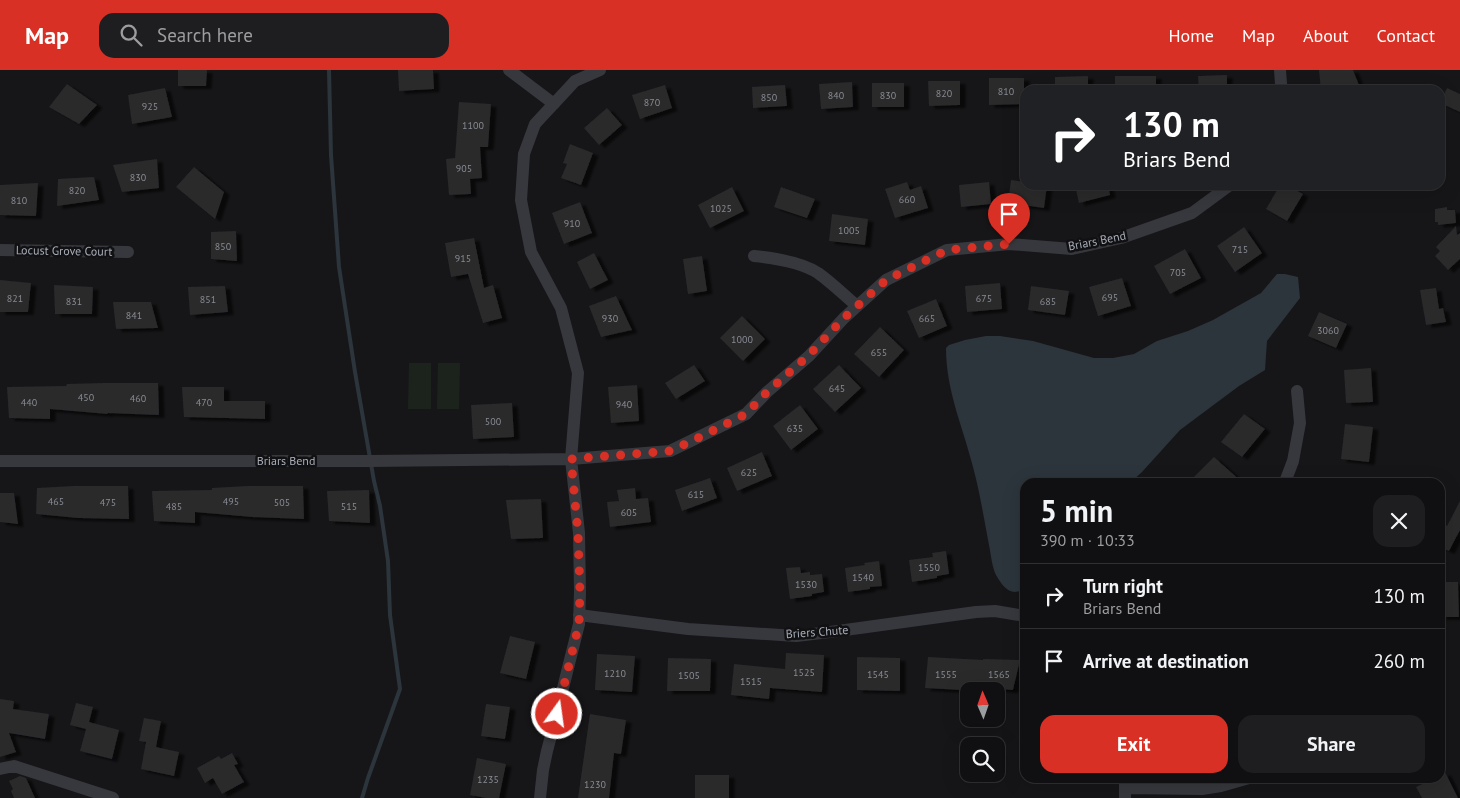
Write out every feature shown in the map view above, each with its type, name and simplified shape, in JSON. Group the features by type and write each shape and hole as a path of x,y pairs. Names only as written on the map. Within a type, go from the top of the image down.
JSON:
{"street":[{"path":"509,70 554,104"},
{"path":"540,798 542,770 579,624 578,533 571,459 578,374 561,308 531,252 521,200 524,154 536,124 554,104 576,81 600,70"},
{"path":"1280,70 1281,85"},
{"name":"Briars Bend","path":"0,461 571,459 670,451 746,414 886,280 947,250 1009,244 1072,249 1122,238 1192,213 1223,190"},
{"name":"Locust Grove Court","path":"0,250 128,252"},
{"path":"754,256 773,258 816,272 858,306"},
{"path":"1287,478 1293,462 1300,423 1297,391"},
{"name":"Briers Chute","path":"579,615 688,629 796,636 976,612 995,611 1020,615"},
{"path":"0,769 14,766 113,798"},
{"path":"1125,788 1202,789 1232,783"}],"shaded area":[{"path":"1277,274 1298,277 1300,298 1267,341 1265,370 1239,386 1180,430 1135,478 1020,478 1020,591 1008,590 996,575 993,565 982,506 952,394 946,348 949,345 965,340 986,336 1000,336 1033,341 1094,358 1113,358 1134,354 1157,341 1188,331 1213,320 1261,293"},
{"path":"409,363 431,363 431,409 408,409"},
{"path":"438,363 460,363 459,409 437,409"}],"building":[{"path":"178,70 207,70 206,86 178,86"},
{"path":"398,70 433,70 434,89 399,91"},
{"path":"1319,70 1353,70 1359,85 1320,85"},
{"path":"1227,75 1227,85 1199,85 1198,76"},
{"path":"1088,76 1088,85 1055,85 1055,77"},
{"path":"1115,76 1156,76 1156,85 1115,85"},
{"path":"989,78 1024,78 1024,85 1020,85 1020,104 989,105"},
{"path":"928,81 960,81 960,105 929,106"},
{"path":"852,82 853,107 821,109 819,84"},
{"path":"872,83 904,83 904,107 872,107"},
{"path":"67,84 97,105 79,124 49,107"},
{"path":"665,85 672,108 640,119 632,95"},
{"path":"785,85 787,106 753,108 752,87"},
{"path":"165,88 172,117 132,124 128,95"},
{"path":"1447,88 1460,94 1460,112 1445,105"},
{"path":"459,102 491,104 488,147 480,147 482,178 470,179 471,194 449,195 446,159 455,158"},
{"path":"607,108 622,125 599,145 584,128"},
{"path":"570,144 593,153 581,185 561,178 567,164 563,163"},
{"path":"157,159 159,188 122,192 113,165"},
{"path":"194,167 224,192 215,219 176,187"},
{"path":"94,177 99,200 57,206 58,179"},
{"path":"1011,180 1020,181 1020,190 1046,190 1044,208 1008,203"},
{"path":"907,182 910,190 921,186 928,208 895,218 885,189"},
{"path":"989,182 991,204 961,207 959,185"},
{"path":"38,183 36,216 0,215 0,185"},
{"path":"732,187 744,211 710,228 698,205"},
{"path":"781,187 815,199 807,218 774,207"},
{"path":"1076,190 1109,190 1110,195 1079,203"},
{"path":"1277,190 1296,190 1303,194 1287,221 1266,209"},
{"path":"580,202 592,233 564,244 552,213"},
{"path":"1447,207 1447,210 1455,210 1456,223 1438,225 1438,222 1435,222 1435,209"},
{"path":"832,214 868,219 865,245 829,241"},
{"path":"1456,226 1457,235 1460,233 1460,259 1448,270 1435,256 1440,251 1436,247"},
{"path":"1244,227 1262,253 1235,272 1217,246"},
{"path":"236,231 237,261 211,259 211,232"},
{"path":"474,238 484,288 493,285 502,318 483,323 468,274 451,277 445,243"},
{"path":"1185,249 1201,278 1170,294 1154,266"},
{"path":"594,253 608,280 590,289 577,262"},
{"path":"702,256 707,291 688,294 683,259"},
{"path":"1122,278 1131,306 1098,316 1089,287"},
{"path":"0,280 31,283 28,312 0,312"},
{"path":"1000,283 1002,309 967,312 965,286"},
{"path":"54,285 93,287 92,314 55,314"},
{"path":"225,286 228,312 190,315 188,287"},
{"path":"1031,286 1069,291 1065,315 1028,310"},
{"path":"1436,288 1439,309 1443,308 1446,322 1426,325 1420,290"},
{"path":"616,296 632,330 601,337 589,306"},
{"path":"936,299 947,326 919,338 907,311"},
{"path":"113,302 151,302 158,328 116,329"},
{"path":"1319,312 1347,324 1336,348 1308,336"},
{"path":"742,316 765,339 743,361 720,338"},
{"path":"880,327 904,350 879,377 854,354"},
{"path":"694,365 705,381 676,399 665,383"},
{"path":"839,365 861,388 835,412 813,389"},
{"path":"1371,368 1373,402 1346,403 1344,370"},
{"path":"158,383 159,415 108,414 50,409 50,419 9,418 7,387"},
{"path":"637,385 639,421 611,423 608,387"},
{"path":"182,387 224,387 224,401 265,401 265,419 184,417"},
{"path":"512,403 514,437 473,439 471,405"},
{"path":"800,405 818,429 791,450 773,426"},
{"path":"1244,414 1265,429 1242,457 1221,442"},
{"path":"1345,424 1373,427 1369,462 1341,459"},
{"path":"762,452 772,476 737,491 727,468"},
{"path":"1214,457 1238,478 1193,478"},
{"path":"710,478 717,498 682,511 675,490"},
{"path":"128,486 129,519 78,518 36,514 37,488"},
{"path":"303,486 304,519 195,512 195,523 154,521 152,491 212,490 212,488"},
{"path":"635,488 636,499 648,498 651,522 610,527 607,502 619,501 617,490"},
{"path":"369,490 370,523 329,521 327,491"},
{"path":"0,493 14,493 18,524 0,522"},
{"path":"541,499 543,538 511,539 506,500"},
{"path":"1460,501 1460,530 1449,551 1445,549 1445,525 1447,526"},
{"path":"946,551 949,574 912,582 909,560 933,557 932,553"},
{"path":"879,561 882,586 848,592 845,568"},
{"path":"800,567 801,573 810,572 810,575 822,574 824,592 790,599 786,568"},
{"path":"1445,582 1458,582 1459,617 1445,617"},
{"path":"510,636 535,642 526,679 500,673"},
{"path":"786,653 824,655 822,692 770,688 769,699 731,695 734,664 785,669"},
{"path":"597,654 635,656 632,692 595,690"},
{"path":"857,657 900,658 900,691 857,690"},
{"path":"928,657 1020,660 1013,690 1005,689 1005,682 960,682 960,690 925,688"},
{"path":"668,658 711,659 710,691 667,691"},
{"path":"0,699 14,701 13,709 49,714 45,739 9,733 16,752 0,757"},
{"path":"76,703 93,707 89,722 119,730 112,759 80,751 86,729 70,725"},
{"path":"486,704 510,707 505,739 481,736"},
{"path":"590,714 626,720 621,754 614,753 609,798 578,798"},
{"path":"144,718 161,721 156,747 179,752 174,776 141,769 146,742 139,741"},
{"path":"232,753 238,764 234,765 244,782 222,794 213,778 205,783 197,768 219,756 221,759"},
{"path":"477,758 506,764 499,798 470,795"},
{"path":"1445,772 1458,798 1422,798 1416,787 1424,783 1445,783"},
{"path":"695,775 729,775 729,798 695,798"},
{"path":"20,776 26,778 35,798 14,798 11,791 13,789 9,781"}],"waterway":[{"path":"329,70 331,155 339,267 388,561 390,615 400,689 362,798"}],"route":[{"path":"557,714 579,624 578,533 571,459 670,451 694,440 746,414 767,392 808,356 844,318 886,280 947,250 1009,244"}]}
